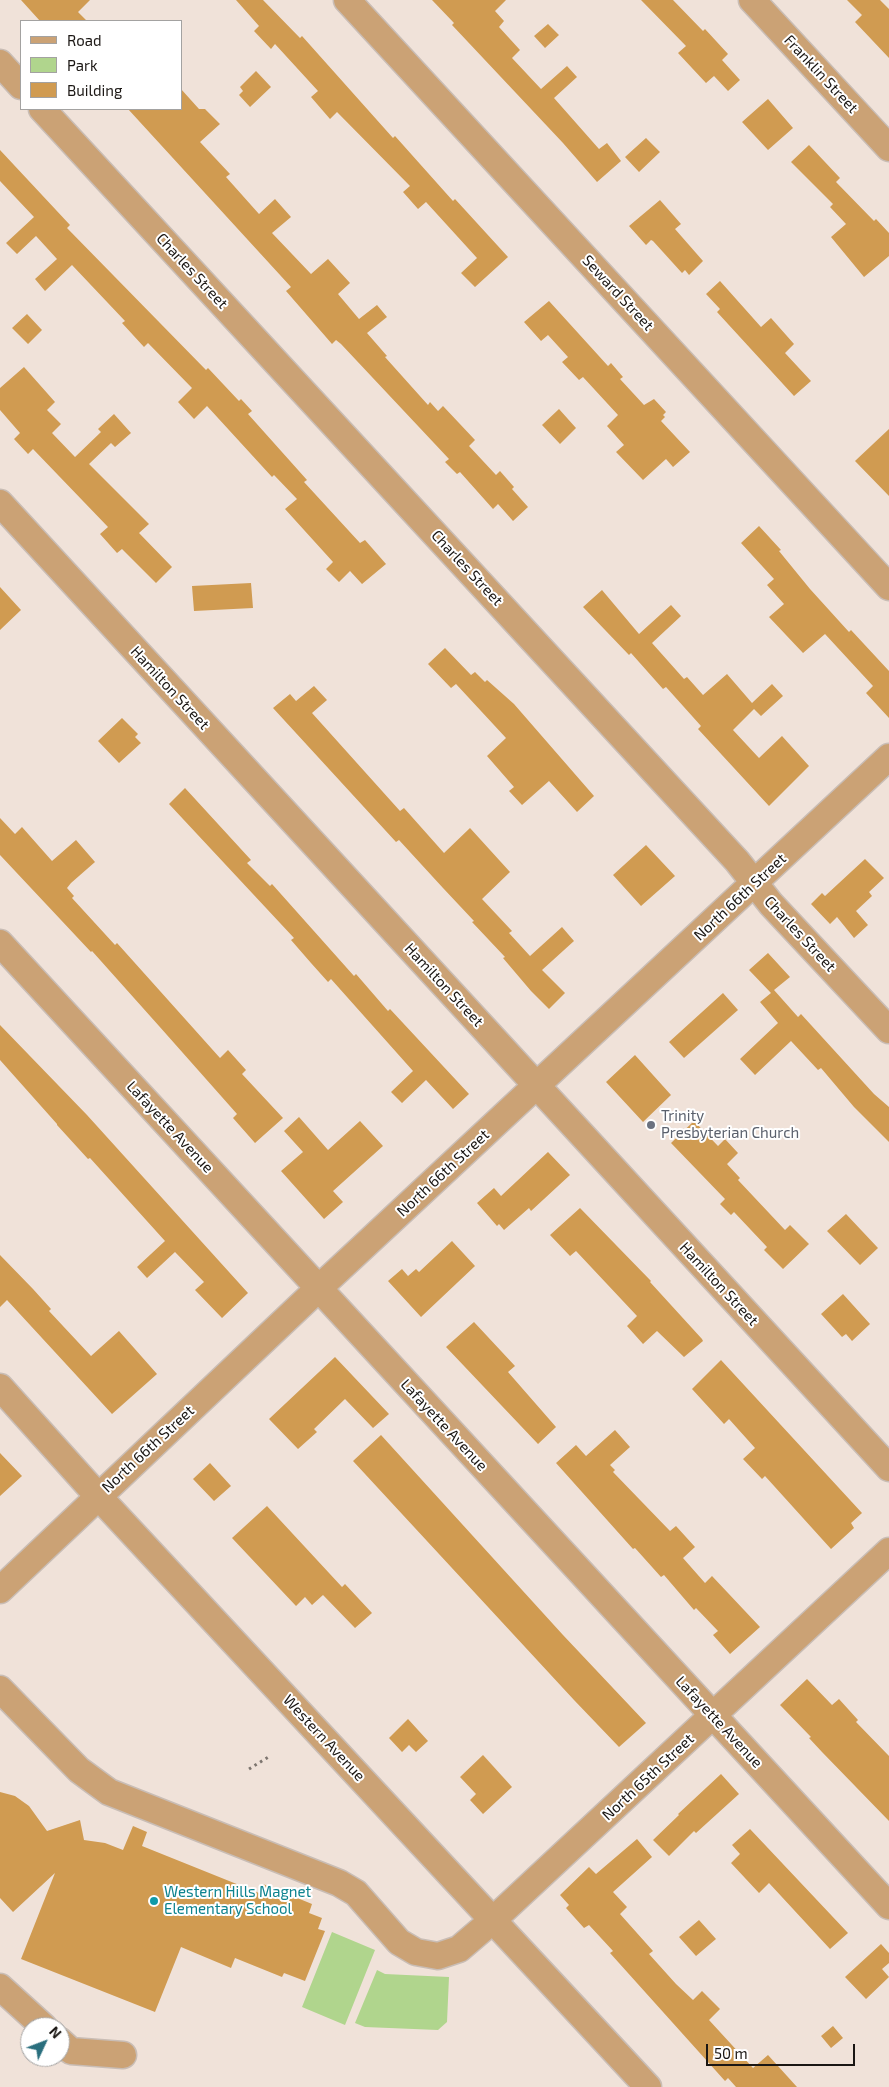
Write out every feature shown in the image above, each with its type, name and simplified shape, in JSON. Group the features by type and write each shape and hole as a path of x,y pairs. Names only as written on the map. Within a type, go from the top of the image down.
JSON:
{"street":[{"name":"Seward Street","path":"347,0 889,587"},
{"name":"Franklin Street","path":"752,0 889,148"},
{"path":"0,63 20,85"},
{"name":"Charles Street","path":"43,110 368,460 889,1030"},
{"name":"Hamilton Street","path":"0,503 889,1468"},
{"name":"North 66th Street","path":"0,1590 319,1288 889,758"},
{"name":"Lafayette Avenue","path":"0,943 889,1906"},
{"name":"Western Avenue","path":"0,1387 98,1496 648,2087"},
{"name":"North 65th Street","path":"0,1689 78,1770 109,1792 339,1883 356,1893 380,1923 399,1942 416,1952 438,1956 459,1949 494,1920 889,1551"},
{"path":"0,1987 33,2017"},
{"path":"70,2050 124,2055"}],"path":[{"path":"249,1769 270,1756"}],"green space":[{"path":"332,1932 375,1950 345,2025 302,2007"},
{"path":"377,1970 385,1974 449,1977 447,2022 438,2030 365,2027 355,2023"}],"building":[{"path":"21,0 90,0 78,12 86,20 39,20"},
{"path":"236,0 263,0 300,38 302,36 393,138 395,136 453,201 455,199 508,257 475,287 461,273 477,258 426,202 418,209 403,192 410,186 337,112 330,119 311,97 318,91 275,44 271,49 254,31 259,26"},
{"path":"432,0 506,0 495,11 504,21 499,27 520,50 512,58 541,89 567,66 577,77 554,98 599,149 607,143 621,161 597,182 452,25 454,23"},
{"path":"641,0 673,0 703,31 705,29 728,54 722,60 740,80 728,91 714,76 706,83 678,53 686,46"},
{"path":"847,0 880,0 889,9 889,58 855,22 862,15"},
{"path":"548,24 559,35 545,48 534,36"},
{"path":"256,71 271,87 250,107 239,95 243,91 240,87"},
{"path":"182,90 199,109 205,109 220,124 200,142 230,174 226,177 259,214 275,199 291,217 272,233 311,274 328,259 350,283 338,294 359,319 377,305 387,317 367,333 387,356 385,357 428,405 430,402 438,411 443,406 475,440 469,446 496,475 500,471 514,487 512,489 528,507 513,521 498,504 493,509 460,472 457,474 445,462 449,459 341,344 336,340 332,344 286,291 291,287 129,110 182,110"},
{"path":"768,99 793,128 768,150 742,122"},
{"path":"646,138 660,152 639,172 625,157"},
{"path":"809,145 840,178 836,182 874,221 876,219 889,233 889,256 864,277 831,237 846,224 830,207 833,204 791,162"},
{"path":"0,150 70,225 67,228 206,370 208,368 239,401 241,399 252,411 248,414 307,480 304,482 360,543 365,540 386,564 362,584 350,571 339,582 326,569 333,562 285,509 297,499 274,475 272,477 207,406 194,419 178,402 192,388 148,343 144,347 122,323 125,321 72,265 45,291 35,279 57,259 36,236 17,254 6,243 34,217 0,181"},
{"path":"660,200 681,224 675,229 703,261 689,275 685,270 682,273 653,241 651,240 646,245 629,226"},
{"path":"720,281 761,327 771,318 794,344 785,353 811,381 794,396 717,312 720,309 706,294"},
{"path":"549,301 608,366 611,363 623,377 620,379 644,405 654,399 666,412 663,415 665,417 661,421 690,452 673,467 666,459 643,480 616,452 624,445 607,426 618,415 583,377 579,380 562,362 568,357 548,335 541,341 524,322"},
{"path":"27,314 42,330 28,344 12,328"},
{"path":"24,367 55,402 47,410 61,424 52,433 75,457 101,432 98,429 114,414 131,433 115,447 111,443 89,464 149,524 139,533 172,567 156,583 122,549 117,553 100,534 108,527 33,449 28,454 14,439 20,433 0,410 0,388"},
{"path":"559,409 576,428 560,444 542,425"},
{"path":"889,429 889,496 855,461"},
{"path":"759,526 781,550 779,551 810,589 849,632 851,630 889,671 889,718 866,693 873,686 825,634 803,653 769,617 784,604 767,585 774,579 741,543"},
{"path":"251,583 253,608 194,611 192,586"},
{"path":"0,587 21,610 0,630"},
{"path":"602,590 639,634 671,605 681,616 652,643 684,679 687,677 703,695 727,674 752,703 772,684 783,696 761,716 754,709 733,730 759,758 782,736 809,766 769,806 698,729 701,726 666,687 663,689 631,653 629,655 583,607"},
{"path":"445,648 471,675 475,672 485,682 487,680 514,704 594,796 577,812 549,781 522,805 509,791 514,787 487,756 506,738 456,684 451,688 428,664"},
{"path":"314,686 327,700 312,713 400,811 404,808 444,853 470,828 510,872 482,899 512,931 509,933 530,956 562,927 574,941 542,970 565,993 549,1009 531,991 503,958 505,957 472,922 474,921 399,840 396,842 273,708 290,694 296,701"},
{"path":"122,718 138,734 135,737 141,743 119,763 98,741"},
{"path":"185,788 251,860 247,863 270,886 272,884 354,976 356,974 388,1011 390,1009 469,1094 453,1109 426,1080 402,1103 391,1092 413,1071 331,979 328,982 291,940 294,938 169,804"},
{"path":"0,818 15,834 22,827 52,861 76,840 95,862 67,888 74,896 72,898 115,945 117,943 220,1058 228,1050 246,1070 242,1074 283,1118 255,1143 233,1118 237,1114 92,951 0,855"},
{"path":"646,845 675,876 641,906 613,875"},
{"path":"865,859 884,878 869,892 872,896 856,911 868,925 854,938 837,917 830,924 811,904 822,893 825,896"},
{"path":"768,953 790,977 774,990 798,1017 801,1014 874,1094 889,1107 889,1142 854,1107 821,1068 818,1070 791,1041 755,1075 740,1059 778,1023 760,1002 771,993 749,970"},
{"path":"723,993 738,1010 684,1058 669,1042"},
{"path":"0,1025 87,1115 248,1293 222,1318 195,1290 204,1282 175,1252 147,1278 137,1267 165,1241 90,1158 88,1159 57,1125 0,1060"},
{"path":"635,1055 671,1095 643,1122 606,1082"},
{"path":"299,1117 328,1150 360,1121 383,1146 333,1191 343,1202 324,1219 281,1171 303,1152 284,1131"},
{"path":"694,1121 718,1146 725,1139 738,1153 727,1164 740,1178 738,1180 785,1230 790,1225 809,1244 783,1269 764,1250 767,1247 734,1212 731,1215 720,1204 725,1199 671,1143"},
{"path":"548,1152 570,1175 531,1211 529,1208 504,1230 499,1224 497,1226 477,1203 494,1188 501,1196"},
{"path":"580,1208 651,1281 702,1339 703,1341 684,1357 657,1331 643,1344 627,1326 637,1316 576,1251 570,1256 550,1235"},
{"path":"846,1214 878,1248 860,1265 827,1231"},
{"path":"452,1241 475,1266 421,1317 388,1281 402,1269 408,1276 416,1269 419,1272"},
{"path":"0,1255 33,1289 51,1309 49,1311 91,1356 119,1331 157,1374 112,1414 7,1300 0,1307"},
{"path":"843,1294 870,1324 852,1341 846,1334 842,1337 821,1314"},
{"path":"474,1322 515,1366 508,1372 556,1427 538,1444 446,1347"},
{"path":"335,1357 389,1414 373,1428 345,1399 314,1429 317,1432 298,1449 269,1419"},
{"path":"721,1360 862,1513 851,1523 854,1528 831,1549 765,1476 762,1479 743,1459 755,1448 729,1419 724,1424 692,1389"},
{"path":"615,1430 630,1447 610,1465 615,1470 613,1472 670,1531 676,1526 695,1547 683,1558 705,1583 712,1576 760,1627 730,1654 713,1635 718,1631 696,1608 694,1610 664,1575 661,1577 635,1548 633,1549 556,1463 576,1445 586,1456"},
{"path":"381,1435 646,1723 619,1747 353,1461"},
{"path":"0,1453 22,1476 0,1496"},
{"path":"210,1463 231,1486 214,1501 193,1479"},
{"path":"267,1506 342,1587 345,1584 372,1613 355,1628 323,1595 312,1605 305,1597 296,1606 232,1538"},
{"path":"807,1679 832,1705 839,1699 858,1720 856,1722 889,1756 889,1821 822,1752 809,1738 811,1737 780,1705"},
{"path":"408,1719 428,1741 416,1752 409,1745 402,1752 389,1738"},
{"path":"483,1755 512,1787 483,1814 470,1800 476,1794 460,1777"},
{"path":"721,1774 739,1794 696,1833 694,1831 669,1856 653,1840"},
{"name":"Western Hills Magnet Elementary School","path":"0,1792 15,1796 29,1806 47,1831 80,1820 84,1840 105,1843 123,1850 133,1826 147,1832 142,1846 259,1893 263,1884 312,1904 309,1913 322,1918 318,1929 325,1931 305,1981 284,1973 282,1977 235,1958 231,1968 181,1947 155,2012 21,1959 55,1873 13,1912 0,1898"},
{"path":"750,1829 848,1933 830,1949 769,1883 759,1893 731,1863 740,1854 732,1845"},
{"path":"637,1839 652,1857 613,1892 627,1907 620,1914 653,1951 649,1954 676,1984 693,2000 702,1991 720,2009 709,2020 753,2068 768,2055 797,2087 736,2087 728,2078 725,2081 610,1953 613,1951 589,1925 584,1928 566,1908 569,1905 560,1895 589,1867 596,1874"},
{"path":"699,1920 716,1939 696,1956 679,1937"},
{"path":"881,1944 889,1953 889,1963 882,1969 889,1977 866,1999 845,1977"},
{"path":"833,2026 843,2038 831,2048 821,2036"}],"place":[{"name":"Trinity Presbyterian Church","path":"651,1125"},
{"name":"Western Hills Magnet Elementary School","path":"154,1901"}]}
